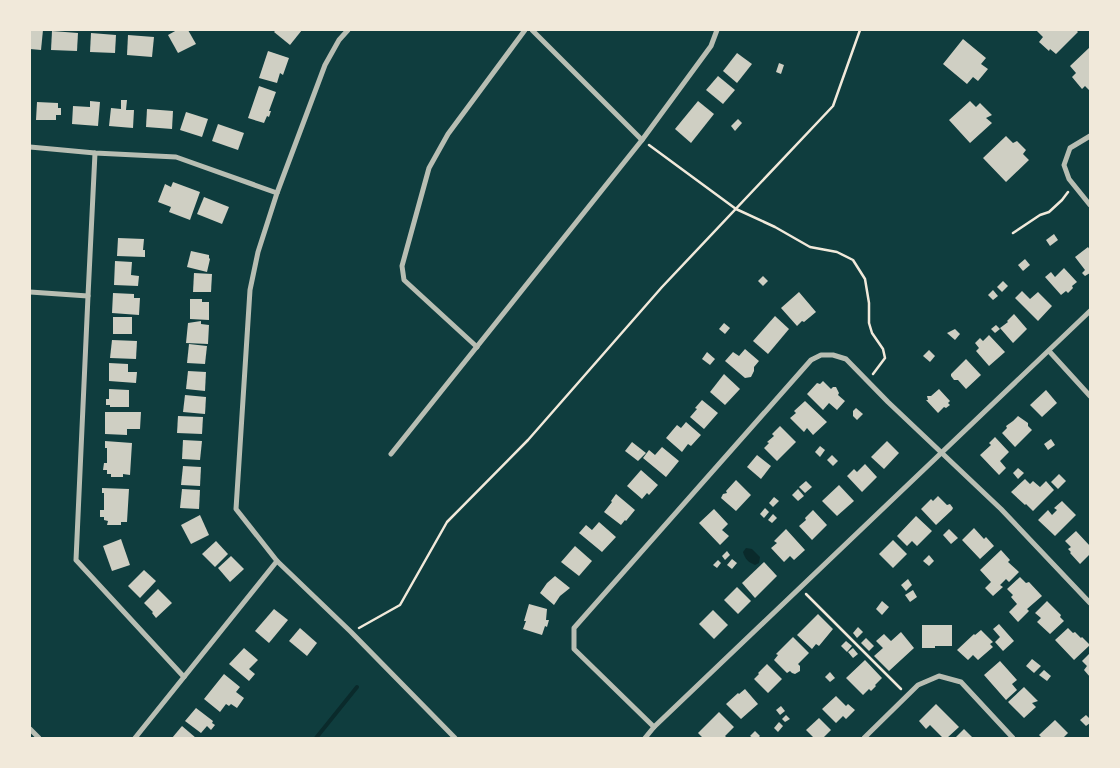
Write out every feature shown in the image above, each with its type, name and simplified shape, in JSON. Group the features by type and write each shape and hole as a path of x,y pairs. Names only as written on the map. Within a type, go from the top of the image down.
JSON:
{"street":[{"path":"348,30 339,40 325,65 277,193 258,252 250,290 236,509 277,560 351,632 454,738"},
{"path":"477,347 404,280 402,266 429,168 448,134 525,30"},
{"path":"532,30 642,140"},
{"path":"391,454 642,140 711,46 717,30"},
{"path":"1090,136 1070,148 1064,165 1069,179 1090,205"},
{"path":"30,147 95,153 176,157 277,193"},
{"path":"95,153 76,560 184,678"},
{"path":"30,292 88,296"},
{"path":"644,738 1090,311"},
{"path":"1049,351 1090,396"},
{"path":"654,727 574,649 574,628 811,360 821,355 833,355 846,359 1001,510 1090,603"},
{"path":"135,738 277,560"},
{"path":"864,738 918,685 939,676 961,682 1013,738"},
{"path":"30,729 38,738"}],"path":[{"path":"351,632 400,605 447,522 528,440 662,286 833,106 860,30"},
{"path":"642,140 736,209 775,227 810,247 837,252 853,260 865,279 869,303 869,323 872,334 883,349 885,358 868,381"},
{"path":"1012,233 1040,215 1049,212 1074,185"},
{"path":"800,588 908,695"}],"water":[{"path":"746,548 752,549 760,557 759,563 755,565 747,560 743,552"}],"building":[{"path":"30,30 43,30 41,50 30,49"},
{"path":"177,30 188,30 196,44 178,53 168,35"},
{"path":"276,30 302,30 290,45 274,32"},
{"path":"1036,30 1076,30 1078,32 1056,54 1050,49 1049,51 1039,42 1043,37"},
{"path":"52,31 78,33 77,51 51,50"},
{"path":"91,33 116,35 115,53 90,52"},
{"path":"128,35 154,37 152,57 127,55"},
{"path":"963,39 986,58 981,64 988,69 978,81 973,77 967,84 943,64"},
{"path":"1090,47 1090,91 1085,86 1082,89 1072,77 1076,73 1070,66"},
{"path":"268,51 289,58 283,75 280,73 277,83 259,78"},
{"path":"737,53 752,64 737,83 723,71"},
{"path":"779,63 784,65 781,74 776,72"},
{"path":"718,76 735,90 723,104 706,90"},
{"path":"259,86 276,92 269,111 271,111 269,117 267,116 264,123 248,118"},
{"path":"121,100 127,100 126,110 134,110 133,128 109,126 111,108 121,109"},
{"path":"90,101 100,102 98,126 72,124 73,106 90,107"},
{"path":"698,101 714,114 691,143 675,129"},
{"path":"970,101 976,107 980,103 992,115 986,118 992,123 970,143 949,120"},
{"path":"37,102 58,103 58,108 61,108 61,115 56,115 56,120 36,120"},
{"path":"147,109 173,111 172,129 146,127"},
{"path":"186,112 208,119 202,137 180,130"},
{"path":"738,119 742,123 735,131 731,126"},
{"path":"218,124 244,133 238,150 212,141"},
{"path":"1006,136 1013,143 1017,141 1026,150 1023,154 1029,160 1006,182 983,158"},
{"path":"173,182 200,192 190,220 169,212 171,207 158,202 165,184 171,187"},
{"path":"204,197 229,207 222,224 197,214"},
{"path":"1054,234 1058,240 1050,246 1046,240"},
{"path":"118,238 144,239 143,250 145,250 145,257 117,256"},
{"path":"1088,247 1090,250 1090,273 1085,276 1082,273 1085,270 1075,257"},
{"path":"191,251 209,255 207,272 187,267"},
{"path":"1025,259 1030,265 1023,271 1018,265"},
{"path":"115,261 132,262 131,275 139,276 138,286 114,285"},
{"path":"1064,268 1077,282 1068,293 1066,291 1061,295 1045,277 1051,272 1055,277"},
{"path":"194,273 212,274 211,292 193,292"},
{"path":"763,276 768,281 763,286 758,281"},
{"path":"1003,281 1008,286 1002,292 997,287"},
{"path":"993,290 998,296 993,300 988,295"},
{"path":"1022,291 1030,299 1038,292 1052,306 1038,321 1015,298"},
{"path":"799,292 816,312 797,326 781,308"},
{"path":"113,293 134,294 134,298 140,298 139,315 112,313"},
{"path":"190,299 202,299 202,302 209,302 209,320 190,319"},
{"path":"1014,314 1027,329 1013,343 1000,328"},
{"path":"775,316 789,329 768,354 753,341"},
{"path":"113,317 132,317 132,334 113,334"},
{"path":"201,321 201,324 209,325 208,344 186,343 188,323"},
{"path":"724,323 730,328 725,334 719,329"},
{"path":"996,325 1000,329 995,333 991,329"},
{"path":"955,329 960,334 955,340 947,333"},
{"path":"989,335 1005,352 989,366 976,351 979,348 975,343 980,338 983,341"},
{"path":"112,340 137,341 136,359 110,358"},
{"path":"189,344 207,346 205,364 187,363"},
{"path":"745,349 759,361 754,367 751,377 745,378 725,361 733,352 739,356"},
{"path":"929,350 935,356 930,362 923,356"},
{"path":"707,352 715,359 710,365 702,359"},
{"path":"966,359 981,375 966,389 958,380 954,380 951,374"},
{"path":"109,363 128,364 128,372 137,372 136,383 109,381"},
{"path":"188,371 206,372 205,391 186,389"},
{"path":"724,374 740,389 725,405 710,392"},
{"path":"823,381 831,389 836,387 838,395 845,401 837,410 829,403 823,410 807,394 817,383 820,384"},
{"path":"109,389 129,390 129,407 110,407 110,405 106,405 106,399 109,399"},
{"path":"939,389 950,401 948,403 950,405 946,408 944,407 938,413 926,400 928,400 927,396 931,396"},
{"path":"1046,390 1057,403 1042,417 1030,405"},
{"path":"185,395 206,397 205,414 183,412"},
{"path":"702,400 718,413 704,429 690,417"},
{"path":"805,401 827,422 813,435 807,428 804,432 790,418 796,413 794,411"},
{"path":"856,408 863,414 857,420 853,416 853,411"},
{"path":"105,412 141,412 140,429 127,429 127,435 105,434"},
{"path":"178,416 203,417 202,434 177,433"},
{"path":"1018,416 1028,423 1032,430 1015,447 1002,433 1007,428 1006,426"},
{"path":"686,422 701,435 691,446 688,444 682,452 666,438 677,425 681,428"},
{"path":"780,426 796,442 777,461 764,448 769,443 767,442 774,436 772,434"},
{"path":"995,437 1009,452 1000,461 1006,468 999,475 980,455 991,445 989,443"},
{"path":"1051,439 1055,445 1048,450 1044,444"},
{"path":"183,440 202,441 200,460 182,459"},
{"path":"105,441 132,443 130,475 123,474 123,477 111,477 111,474 107,474 107,470 103,470 104,463 107,463"},
{"path":"887,441 899,453 884,469 871,457"},
{"path":"632,442 646,453 638,461 625,451"},
{"path":"820,446 825,450 820,457 815,452"},
{"path":"662,447 679,461 666,477 643,458 649,450 655,455"},
{"path":"757,455 771,466 761,479 747,467"},
{"path":"832,455 838,461 833,466 827,460"},
{"path":"865,464 877,477 862,492 847,476 854,469 857,472"},
{"path":"183,466 201,467 200,486 181,485"},
{"path":"1018,468 1024,473 1018,479 1013,473"},
{"path":"641,470 658,485 649,495 647,493 642,499 627,486"},
{"path":"1059,474 1066,481 1058,489 1051,482"},
{"path":"1025,479 1030,484 1033,481 1040,487 1046,481 1054,490 1033,511 1011,492"},
{"path":"736,480 751,495 736,511 721,498"},
{"path":"806,481 812,487 805,493 799,487"},
{"path":"839,485 854,501 837,516 822,501"},
{"path":"102,488 129,489 127,522 121,522 121,525 107,525 108,521 104,520 104,517 100,517 100,510 104,510 104,493 102,493"},
{"path":"182,489 200,490 199,509 180,508"},
{"path":"798,489 804,496 798,501 792,495"},
{"path":"616,494 635,510 621,525 604,512"},
{"path":"938,496 953,508 936,525 921,509 931,499 933,501"},
{"path":"774,497 779,501 773,507 769,503"},
{"path":"1062,501 1076,515 1055,536 1038,520 1048,510 1052,515 1057,510 1054,508"},
{"path":"765,508 769,512 764,518 760,514"},
{"path":"714,509 728,524 722,530 729,536 720,545 699,523"},
{"path":"813,510 827,525 812,540 799,526"},
{"path":"773,514 777,518 772,523 768,520"},
{"path":"200,515 209,535 191,544 181,525"},
{"path":"916,516 932,531 917,546 912,541 907,546 897,536"},
{"path":"599,522 616,537 602,552 579,533 586,525 592,530"},
{"path":"974,528 994,546 980,559 962,540"},
{"path":"786,529 805,550 794,560 790,556 784,562 771,548 777,543 774,541"},
{"path":"949,529 958,538 951,544 943,535"},
{"path":"1076,531 1090,546 1090,554 1080,564 1070,553 1068,549 1071,547 1065,541"},
{"path":"121,539 130,565 112,571 103,546"},
{"path":"893,540 907,554 893,568 879,554"},
{"path":"216,541 228,554 215,567 202,554"},
{"path":"575,546 592,561 579,576 561,562"},
{"path":"1001,550 1010,560 1008,562 1019,572 1009,582 1006,579 1000,585 1003,587 993,596 985,588 991,582 980,570"},
{"path":"727,551 730,555 725,560 722,556"},
{"path":"929,555 934,561 929,566 923,561"},
{"path":"231,556 244,569 230,582 218,568"},
{"path":"732,559 737,563 732,569 727,565"},
{"path":"718,560 721,563 717,568 713,565"},
{"path":"764,562 777,576 755,598 742,583"},
{"path":"144,570 156,581 140,598 128,586"},
{"path":"555,576 570,588 560,596 554,605 540,593"},
{"path":"1020,577 1026,583 1029,582 1042,596 1027,609 1029,611 1018,622 1009,612 1017,604 1011,597 1013,595 1007,589"},
{"path":"908,579 912,585 906,591 901,585"},
{"path":"737,587 751,601 738,614 724,600"},
{"path":"158,589 172,603 156,618 144,603"},
{"path":"913,590 917,597 910,602 905,595"},
{"path":"882,601 889,607 882,615 876,609"},
{"path":"1047,601 1061,615 1060,617 1064,621 1050,634 1037,622 1041,618 1035,613"},
{"path":"529,604 547,609 546,620 549,620 542,635 523,629"},
{"path":"274,609 288,620 269,643 255,631"},
{"path":"713,610 728,625 714,639 699,624"},
{"path":"818,614 833,629 819,646 816,644 812,649 797,635"},
{"path":"999,624 1014,641 1003,651 995,642 1000,637 993,629"},
{"path":"922,625 952,625 952,646 922,648"},
{"path":"858,627 863,632 857,638 853,633"},
{"path":"300,628 317,643 307,656 289,641"},
{"path":"1068,628 1090,645 1074,660 1055,640"},
{"path":"981,630 993,642 990,644 993,647 978,660 973,655 968,660 957,650"},
{"path":"901,632 914,648 889,671 874,656 883,648 876,641 884,634 891,641"},
{"path":"793,637 809,653 798,664 800,671 795,674 790,671 787,673 774,660 778,655 776,654"},
{"path":"866,638 874,646 869,651 861,643"},
{"path":"846,641 852,646 847,652 841,646"},
{"path":"244,648 258,660 249,669 255,674 249,681 229,664"},
{"path":"853,648 858,654 853,658 848,652"},
{"path":"1090,653 1090,677 1084,670 1087,666 1082,661"},
{"path":"1032,659 1041,666 1034,673 1026,666"},
{"path":"865,660 882,678 871,691 869,689 863,695 846,678"},
{"path":"1000,661 1017,680 1012,684 1017,690 1006,700 984,675"},
{"path":"767,664 782,679 768,693 754,679"},
{"path":"1044,670 1051,676 1047,681 1039,675"},
{"path":"830,672 835,678 830,682 825,677"},
{"path":"224,674 240,687 236,692 244,698 237,708 231,704 229,706 226,704 220,712 204,699"},
{"path":"1024,687 1038,701 1032,703 1036,707 1024,718 1008,702"},
{"path":"745,689 758,704 741,719 726,704"},
{"path":"836,696 846,706 848,704 855,710 846,719 843,716 836,723 822,709"},
{"path":"936,704 959,727 947,738 943,738 930,725 926,729 919,721"},
{"path":"781,706 785,711 780,715 776,710"},
{"path":"196,708 213,721 212,723 215,725 211,730 207,726 201,733 185,721"},
{"path":"719,712 734,727 725,736 727,738 703,738 698,733"},
{"path":"786,715 790,719 785,722 782,719"},
{"path":"1086,715 1090,719 1090,723 1086,726 1080,720"},
{"path":"819,718 831,730 823,738 814,738 806,730"},
{"path":"1055,720 1068,733 1063,738 1042,738 1039,735"},
{"path":"779,722 783,726 778,732 774,728"},
{"path":"182,726 196,738 172,738"},
{"path":"964,729 973,738 955,738"},
{"path":"755,731 760,736 758,738 750,736"}],"waterway":[{"path":"316,738 357,687"}]}
